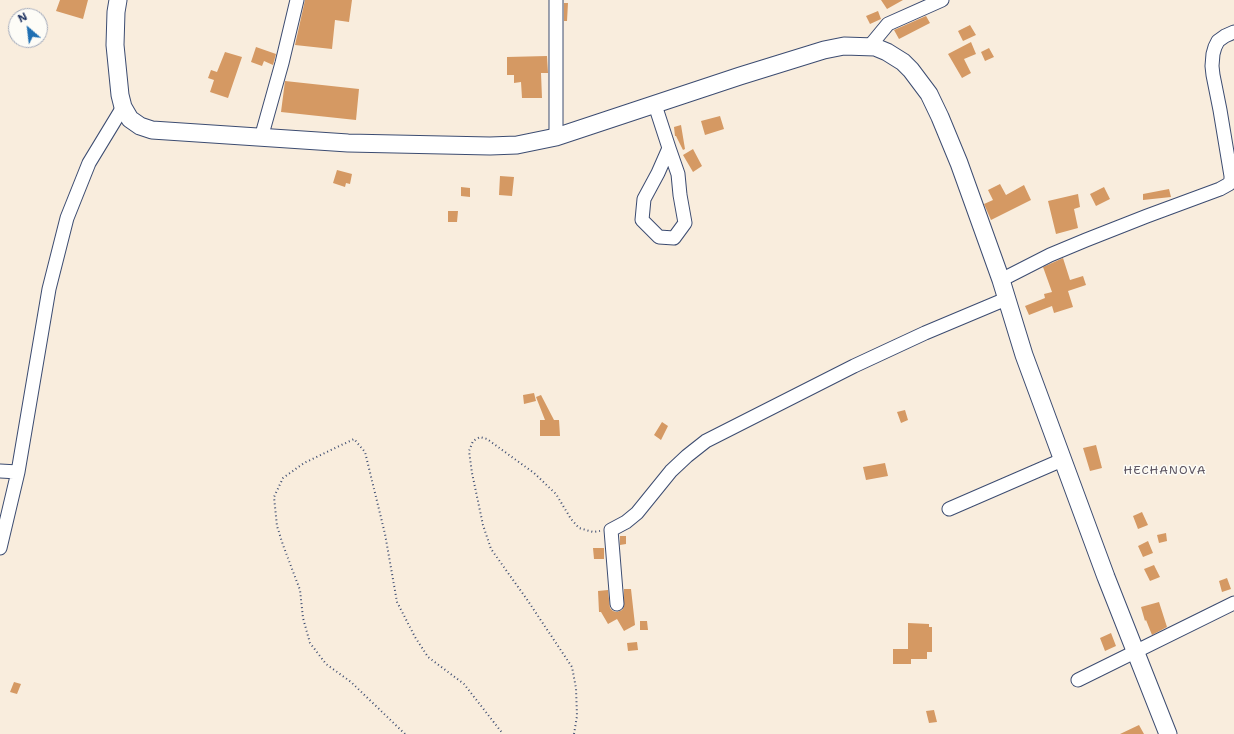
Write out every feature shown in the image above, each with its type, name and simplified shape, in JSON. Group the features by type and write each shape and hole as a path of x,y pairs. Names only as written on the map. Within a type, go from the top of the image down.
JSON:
{"main road":[{"path":"118,0 115,45 120,95 123,107 130,120 140,126 152,130 348,143 490,146 517,145 556,137 740,76 824,50 844,46 875,47 887,52 903,62 929,94 959,163 1001,280 1024,355 1062,460 1168,734"}],"street":[{"path":"261,138 282,63 297,0"},
{"path":"556,0 556,137"},
{"path":"869,47 888,24 942,0"},
{"path":"1001,280 1050,255 1153,214 1220,190 1229,184 1231,176 1212,66 1214,47 1218,41 1234,32"},
{"path":"655,105 678,174 685,223 674,238 659,237 642,220 644,199 669,148"},
{"path":"0,548 18,472 49,289 67,218 89,163 123,107"},
{"path":"617,604 611,530 626,522 637,513 670,472 706,441 854,366 918,336 1006,299"},
{"path":"949,509 1062,460"},
{"path":"0,471 18,472"},
{"path":"1078,680 1234,603"}],"path":[{"path":"574,734 577,716 572,667 491,549 483,525 472,473 469,450 473,441 480,437 487,440 534,473 556,494 571,519 579,528 593,532 611,530"},
{"path":"405,734 351,682 326,664 310,643 302,618 300,590 277,526 274,497 283,478 304,463 354,439 365,452 385,534 397,602 415,638 428,656 464,684 503,734"}],"building":[{"path":"60,0 88,0 83,19 56,11"},
{"path":"305,0 352,0 349,22 335,20 332,49 295,45"},
{"path":"881,0 903,0 887,9"},
{"path":"564,3 568,3 567,21 564,21"},
{"path":"878,11 881,19 870,24 866,16"},
{"path":"926,16 930,23 899,39 894,30"},
{"path":"970,25 976,35 963,41 958,31"},
{"path":"971,42 976,54 964,59 971,73 962,78 948,54"},
{"path":"256,47 276,54 273,65 264,61 262,66 251,62"},
{"path":"989,48 994,57 985,61 981,52"},
{"path":"225,52 242,57 228,98 210,92 214,80 208,78 211,70 217,72"},
{"path":"547,56 548,73 541,73 542,98 522,98 521,82 514,83 514,75 507,75 507,57"},
{"path":"285,81 359,89 356,120 281,112"},
{"path":"720,116 724,129 705,135 701,121"},
{"path":"681,125 685,149 683,150 675,136 674,127"},
{"path":"693,149 702,166 693,172 683,155"},
{"path":"337,170 352,174 350,184 346,183 345,187 333,183"},
{"path":"500,176 514,177 512,196 499,195"},
{"path":"1000,184 1006,195 1024,185 1031,200 991,220 984,204 993,200 988,190"},
{"path":"461,187 470,188 470,197 461,196"},
{"path":"1104,187 1110,199 1096,206 1090,194"},
{"path":"1169,189 1171,197 1143,200 1143,194"},
{"path":"1078,194 1080,207 1074,209 1078,228 1056,234 1048,201"},
{"path":"448,211 458,211 457,222 448,222"},
{"path":"1063,258 1070,280 1083,276 1086,285 1068,291 1073,307 1054,313 1052,306 1029,315 1025,306 1045,298 1044,294 1052,292 1043,267"},
{"path":"534,393 536,401 524,404 523,395"},
{"path":"541,395 554,420 559,420 560,436 540,436 540,420 545,420 536,397"},
{"path":"905,410 908,420 901,423 897,412"},
{"path":"662,422 668,426 661,440 654,435"},
{"path":"1096,445 1102,468 1090,471 1083,448"},
{"path":"885,463 888,476 866,480 863,467"},
{"path":"1142,512 1148,525 1138,529 1133,516"},
{"path":"1166,533 1167,541 1159,543 1157,535"},
{"path":"620,536 626,536 626,544 620,545"},
{"path":"1148,541 1153,553 1143,557 1138,546"},
{"path":"593,548 604,548 604,559 594,559"},
{"path":"1154,565 1160,577 1150,581 1144,569"},
{"path":"1227,578 1231,589 1222,592 1219,581"},
{"path":"624,589 631,589 635,625 624,631 617,619 608,624 601,612 599,612 598,591 608,590 610,608 617,612 622,610 624,607"},
{"path":"1159,602 1167,627 1152,635 1146,620 1145,621 1141,607"},
{"path":"640,621 647,621 648,630 640,630"},
{"path":"908,623 929,624 929,627 932,627 932,652 927,652 927,659 911,659 911,664 893,664 893,649 908,649"},
{"path":"1111,633 1116,646 1105,651 1100,638"},
{"path":"637,642 638,650 628,651 627,643"},
{"path":"14,682 21,684 17,694 10,692"},
{"path":"934,710 937,722 929,723 926,711"},
{"path":"1139,725 1144,734 1120,734"}],"district":[{"name":"HECHANOVA","path":"1165,471"}]}
